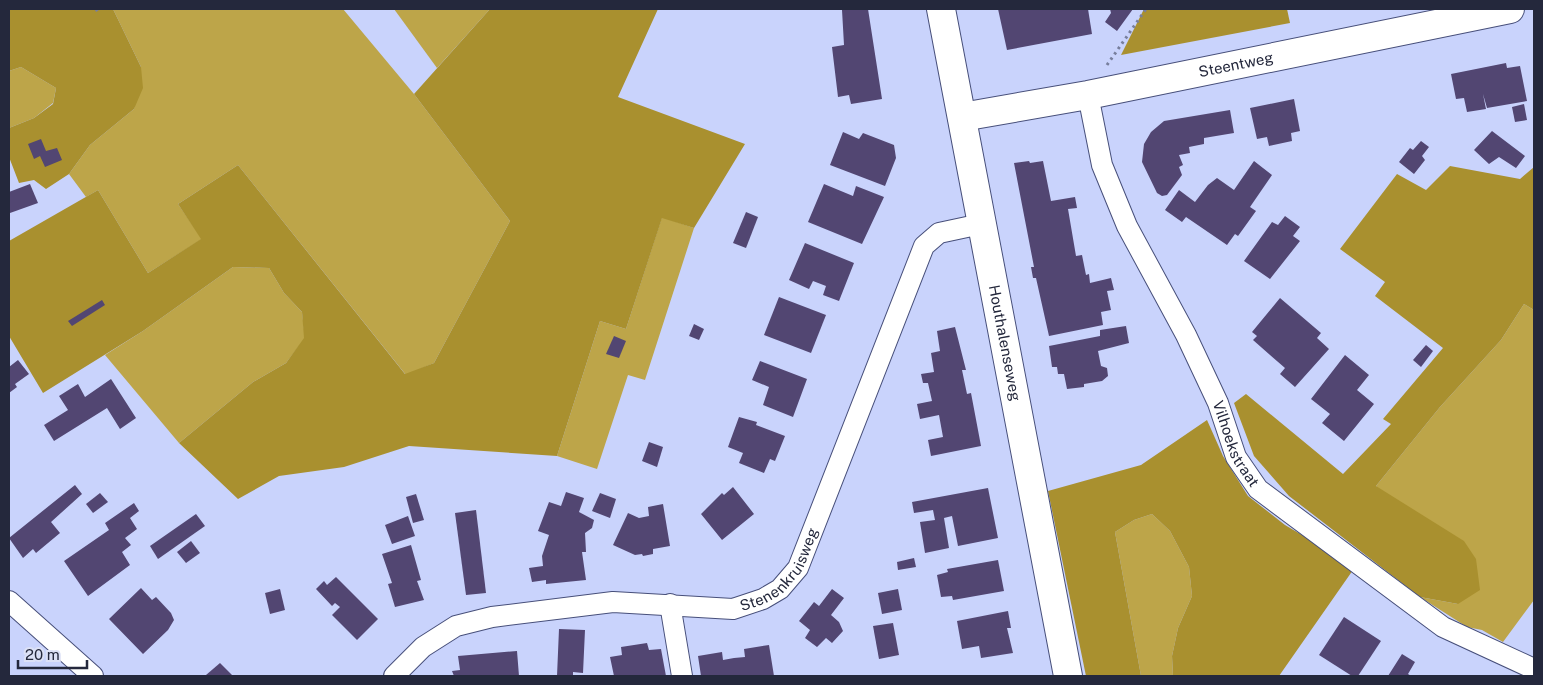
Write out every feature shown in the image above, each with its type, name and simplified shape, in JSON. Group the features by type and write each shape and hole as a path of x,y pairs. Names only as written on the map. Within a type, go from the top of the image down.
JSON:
{"street":[{"name":"Houthalenseweg","path":"942,9 981,224 1068,676"},
{"name":"Steentweg","path":"962,117 1097,92 1510,9"},
{"name":"Vilhoekstraat","path":"1097,92 1102,164 1127,226 1186,335 1218,403 1236,457 1258,489 1443,627 1534,669"},
{"name":"Stenenkruisweg","path":"394,676 423,648 456,626 492,617 613,602 733,609 763,599 780,589 798,568 924,246 939,233 981,224"},
{"path":"9,601 93,676"},
{"path":"670,604 682,676"}],"path":[{"path":"1097,92 1107,64 1146,9"}],"shaded area":[{"path":"9,9 113,9 141,67 143,88 134,109 90,145 69,174 46,189 34,180 19,183 9,157 9,128 34,118 53,104 56,88 21,67 9,71"},
{"path":"113,9 343,9 414,94 510,221 434,363 406,375 238,165 178,204 202,239 148,273 98,190 86,197 69,174 90,145 134,109 141,67"},
{"path":"394,9 490,9 437,68"},
{"path":"490,9 658,9 618,97 745,144 694,228 662,218 626,329 600,321 557,456 409,446 344,467 279,476 238,499 179,443 253,382 286,363 304,338 302,312 284,293 269,268 233,267 143,331 43,393 9,336 9,241 98,190 148,273 201,239 178,204 238,165 405,374 434,363 510,221 414,94"},
{"path":"1144,9 1287,9 1290,23 1121,55"},
{"path":"21,67 56,88 53,103 34,118 9,128 9,71"},
{"path":"1450,166 1520,179 1534,167 1534,310 1524,304 1501,340 1440,407 1376,486 1464,541 1476,559 1480,590 1458,604 1420,597 1289,496 1254,456 1234,403 1246,394 1343,474 1391,424 1383,419 1443,348 1375,296 1385,282 1340,249 1397,174 1426,190"},
{"path":"662,217 694,228 645,380 628,375 597,469 557,456 600,321 626,329"},
{"path":"233,267 269,268 284,293 302,312 305,338 286,363 253,382 179,443 105,355 143,331"},
{"path":"1524,304 1534,310 1534,600 1503,642 1482,630 1467,627 1420,597 1458,604 1376,486 1440,407 1501,340"},
{"path":"1207,420 1223,456 1248,496 1285,525 1324,548 1353,570 1279,676 1173,676 1172,656 1178,628 1192,596 1189,567 1170,531 1152,514 1134,520 1115,532 1141,676 1086,676 1048,491 1141,465"},
{"path":"1152,514 1170,531 1189,567 1192,596 1178,628 1172,656 1173,676 1141,676 1115,532 1134,520"}],"building":[{"path":"868,9 882,99 851,104 849,95 838,97 832,47 844,45 842,10"},
{"path":"998,9 1088,9 1092,34 1007,50"},
{"path":"1110,9 1133,9 1117,31 1105,22 1111,13"},
{"path":"1506,63 1507,68 1520,66 1527,101 1487,108 1483,94 1486,109 1467,112 1464,98 1456,99 1451,74"},
{"path":"1294,99 1300,131 1291,133 1292,141 1269,146 1267,137 1257,139 1250,108"},
{"path":"1524,104 1527,120 1515,122 1512,107"},
{"path":"1230,110 1234,133 1204,138 1204,144 1189,147 1190,153 1179,155 1183,165 1179,167 1182,175 1167,195 1162,196 1157,193 1142,162 1144,144 1151,132 1164,121"},
{"path":"1492,131 1525,156 1516,168 1499,157 1489,164 1474,150"},
{"path":"843,132 859,139 863,133 894,145 896,158 885,186 830,165"},
{"path":"41,139 46,151 57,148 62,160 45,167 40,156 34,159 28,144"},
{"path":"1421,141 1429,147 1422,156 1425,160 1414,174 1399,162 1410,148 1413,150"},
{"path":"1029,161 1030,163 1043,161 1051,201 1075,197 1077,208 1068,209 1076,256 1082,255 1086,275 1089,274 1090,283 1111,278 1114,290 1107,291 1111,310 1101,312 1103,325 1049,336 1036,278 1033,278 1031,267 1034,267 1014,163"},
{"path":"1254,161 1272,175 1250,207 1256,211 1238,236 1235,234 1227,245 1186,217 1182,222 1165,210 1179,190 1195,202 1208,185 1217,178 1234,190"},
{"path":"30,184 38,203 10,213 9,192"},
{"path":"824,184 853,196 856,186 884,197 862,244 808,222"},
{"path":"746,212 758,217 746,248 733,243"},
{"path":"1285,216 1300,227 1293,236 1300,241 1270,279 1244,261 1272,222 1278,225"},
{"path":"805,243 854,263 839,301 823,295 826,286 813,281 809,289 789,280"},
{"path":"779,297 826,315 811,353 764,335"},
{"path":"1280,298 1321,333 1317,338 1329,349 1295,387 1280,374 1285,368 1253,340 1257,336 1252,332"},
{"path":"102,300 105,305 72,326 68,321"},
{"path":"694,324 704,329 699,340 689,336"},
{"path":"1126,326 1129,343 1098,351 1101,366 1107,368 1108,376 1102,381 1084,384 1084,387 1067,389 1064,374 1058,374 1057,367 1052,367 1049,346 1100,336 1100,330"},
{"path":"955,327 966,370 962,370 967,394 971,393 981,446 931,456 928,440 943,437 939,415 920,419 917,404 932,401 928,383 923,383 921,374 934,372 931,353 940,351 937,331"},
{"path":"614,336 626,341 619,358 606,354"},
{"path":"1426,345 1433,351 1421,367 1413,360"},
{"path":"1345,355 1369,375 1357,390 1374,404 1344,441 1322,423 1330,414 1311,399"},
{"path":"18,360 29,374 15,384 17,387 9,393 9,367"},
{"path":"760,361 807,379 793,417 763,405 769,387 752,380"},
{"path":"111,379 136,418 120,429 107,408 54,441 44,425 68,410 59,396 78,384 85,397"},
{"path":"739,417 757,422 756,425 785,436 775,461 770,459 764,473 739,463 743,453 728,447"},
{"path":"649,442 663,447 657,467 642,461"},
{"path":"75,485 82,494 51,522 60,533 36,553 33,549 23,558 9,538"},
{"path":"733,487 754,514 722,540 701,514 722,493 724,495"},
{"path":"988,488 998,538 958,546 952,516 944,518 949,548 925,553 920,522 935,520 933,510 914,513 912,502"},
{"path":"566,492 584,498 579,512 594,520 592,528 585,533 586,552 582,552 586,580 546,584 546,580 532,582 529,568 543,566 542,556 549,535 538,531 549,502 561,506"},
{"path":"100,493 108,502 93,513 86,504"},
{"path":"600,493 616,499 610,518 592,511"},
{"path":"416,494 424,520 413,523 406,497"},
{"path":"134,503 139,511 130,518 137,529 125,538 131,545 122,552 130,565 88,596 64,561 109,530 105,523"},
{"path":"663,504 670,546 653,549 653,554 643,556 642,554 635,555 613,545 628,513 639,518 649,516 648,507"},
{"path":"476,510 486,593 466,595 455,513"},
{"path":"196,514 205,526 158,559 150,546"},
{"path":"408,516 415,536 392,544 385,525"},
{"path":"191,541 200,553 186,563 177,552"},
{"path":"411,545 421,580 417,581 424,600 395,607 388,584 392,583 382,554"},
{"path":"914,558 916,567 898,570 897,562"},
{"path":"998,560 1004,591 953,600 952,596 941,597 937,575 948,572 947,569"},
{"path":"336,577 378,619 357,640 332,615 340,607 335,603 332,606 316,589 324,581 327,585"},
{"path":"141,588 152,600 156,597 171,613 174,620 168,630 143,654 109,619"},
{"path":"280,589 285,610 270,614 265,593"},
{"path":"832,589 844,598 831,615 839,622 843,631 832,643 826,638 817,647 805,638 810,630 799,621 814,602 819,606"},
{"path":"898,589 902,610 882,614 878,593"},
{"path":"1008,611 1011,628 1007,628 1013,653 981,658 979,646 962,649 957,621"},
{"path":"1344,617 1381,641 1358,676 1352,676 1319,655"},
{"path":"893,623 899,655 879,659 873,626"},
{"path":"559,629 585,630 583,673 573,672 573,676 557,676"},
{"path":"647,643 649,650 661,649 666,676 614,676 610,657 622,655 621,647"},
{"path":"769,645 774,676 701,676 698,656 722,652 723,660 745,657 744,649"},
{"path":"517,651 519,676 454,676 452,671 460,670 458,656"},
{"path":"1402,654 1415,662 1408,674 1411,676 1388,676"},
{"path":"220,663 232,675 206,675"}]}
